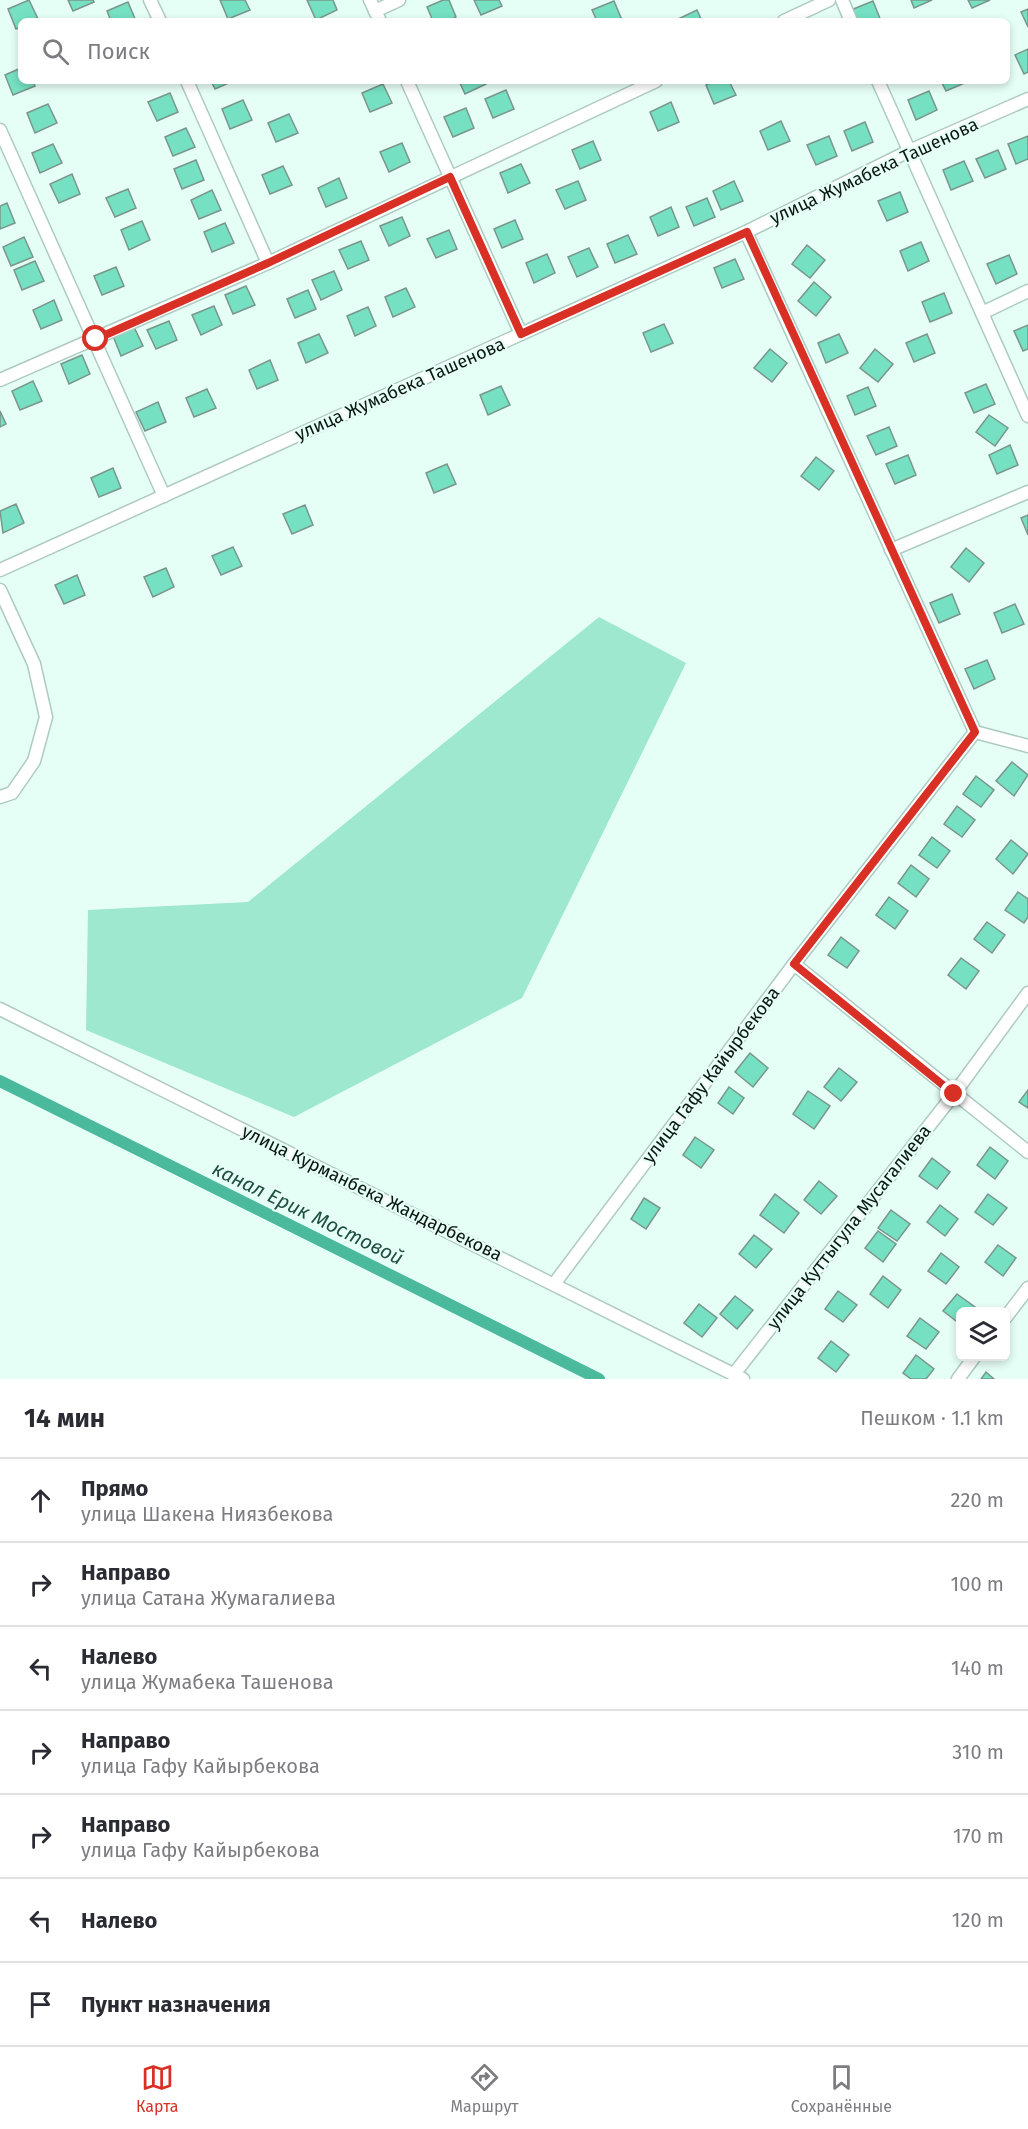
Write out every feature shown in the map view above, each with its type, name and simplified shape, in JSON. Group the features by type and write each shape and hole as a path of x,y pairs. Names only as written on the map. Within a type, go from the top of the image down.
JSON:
{"street":[{"path":"150,0 159,18"},
{"path":"375,11 399,0"},
{"path":"790,18 829,0"},
{"path":"842,0 850,18"},
{"path":"188,84 268,263"},
{"path":"408,84 521,334"},
{"path":"0,380 268,263 650,84"},
{"path":"879,84 1028,416"},
{"name":"улица Жумабека Ташенова","path":"0,570 747,232 909,152 1028,99"},
{"path":"0,130 96,339 164,496"},
{"path":"747,232 975,732 1028,746"},
{"path":"982,313 1028,291"},
{"path":"891,550 1028,492"},
{"path":"0,590 34,664 46,717 34,761 12,793 0,798"},
{"name":"улица Гафу Кайырбекова","path":"554,1284 794,964 975,732"},
{"path":"794,964 1028,1152"},
{"name":"улица Куттыгула Мусагалиева","path":"738,1377 954,1094 1028,993"},
{"name":"улица Курманбека Жандарбекова","path":"0,1009 738,1377"},
{"path":"1010,1311 1028,1288"},
{"path":"958,1379 971,1361"}],"green space":[{"path":"599,617 686,663 522,998 294,1117 86,1030 88,910 248,902"}],"building":[{"path":"29,0 38,18 18,18 18,28 16,29 8,9"},
{"path":"68,0 93,0 94,2 73,11"},
{"path":"220,0 245,0 250,10 228,18"},
{"path":"307,0 333,0 337,10 315,18"},
{"path":"443,0 449,0 456,17 432,18 427,7"},
{"path":"474,0 499,0 502,6 481,15"},
{"path":"911,0 932,0 914,8"},
{"path":"968,0 990,0 972,8"},
{"path":"614,1 621,18 596,18 592,10"},
{"path":"873,1 880,18 855,18 851,10"},
{"path":"128,2 135,18 110,18 107,11"},
{"path":"1028,9 1028,27 1021,12"},
{"path":"697,10 701,18 680,18"},
{"path":"1028,49 1028,72 1024,74 1015,55"},
{"path":"18,69 18,84 34,84 35,86 13,95 5,75"},
{"path":"212,84 226,84 215,89"},
{"path":"383,84 392,103 370,112 362,93"},
{"path":"460,84 486,84 465,94"},
{"path":"730,84 736,95 714,104 706,85"},
{"path":"942,84 962,84 946,91"},
{"path":"506,90 514,109 493,118 485,99"},
{"path":"929,91 937,110 916,120 908,100"},
{"path":"170,93 178,112 157,121 148,102"},
{"path":"243,100 252,120 230,129 222,109"},
{"path":"671,102 679,122 658,131 650,112"},
{"path":"48,104 57,123 35,133 27,113"},
{"path":"466,108 474,128 453,137 444,117"},
{"path":"289,114 298,133 276,142 268,123"},
{"path":"781,121 790,141 768,150 760,131"},
{"path":"865,122 873,142 852,151 844,131"},
{"path":"186,128 195,147 173,156 165,137"},
{"path":"829,136 837,156 816,165 807,145"},
{"path":"1028,136 1028,159 1016,164 1008,144"},
{"path":"593,141 601,160 580,169 572,150"},
{"path":"402,143 410,162 389,172 380,152"},
{"path":"53,144 62,163 40,173 32,153"},
{"path":"998,150 1006,169 985,178 976,159"},
{"path":"196,160 204,180 182,189 174,169"},
{"path":"964,161 973,181 951,190 943,170"},
{"path":"521,164 530,183 508,193 500,173"},
{"path":"283,166 292,185 270,194 262,175"},
{"path":"72,174 80,194 59,203 50,184"},
{"path":"339,178 347,198 326,207 318,188"},
{"path":"578,181 586,200 565,209 556,190"},
{"path":"734,181 743,201 721,210 713,191"},
{"path":"128,189 136,208 115,217 106,198"},
{"path":"212,190 221,210 199,219 191,200"},
{"path":"900,192 908,212 887,221 878,201"},
{"path":"707,198 715,217 694,226 686,207"},
{"path":"7,203 15,223 0,229 0,206"},
{"path":"671,207 679,227 658,236 650,217"},
{"path":"402,217 410,236 389,246 380,226"},
{"path":"515,220 523,239 502,248 494,229"},
{"path":"142,221 150,240 129,250 121,230"},
{"path":"225,223 234,243 212,252 204,232"},
{"path":"449,230 457,249 436,258 427,239"},
{"path":"628,235 637,254 615,263 607,244"},
{"path":"24,237 33,257 11,266 3,247"},
{"path":"361,241 369,260 348,269 339,250"},
{"path":"921,242 929,261 908,271 900,251"},
{"path":"807,245 825,260 810,278 792,264"},
{"path":"589,248 598,267 577,277 568,257"},
{"path":"547,254 555,273 534,283 526,263"},
{"path":"1009,255 1017,274 996,284 987,264"},
{"path":"735,259 744,279 722,288 714,268"},
{"path":"35,261 44,281 22,290 14,270"},
{"path":"116,267 124,286 102,295 94,276"},
{"path":"334,271 342,290 321,300 312,280"},
{"path":"814,282 831,297 816,316 798,301"},
{"path":"246,286 255,305 233,314 225,295"},
{"path":"406,288 415,307 393,317 385,297"},
{"path":"308,290 316,309 295,318 287,299"},
{"path":"944,293 952,313 930,322 922,302"},
{"path":"54,300 62,320 41,329 33,310"},
{"path":"214,306 222,325 201,335 192,315"},
{"path":"368,307 376,326 355,336 347,316"},
{"path":"169,321 177,340 156,349 147,330"},
{"path":"664,324 673,343 651,352 643,333"},
{"path":"1028,325 1028,349 1023,351 1014,331"},
{"path":"134,327 143,346 121,356 113,336"},
{"path":"319,334 328,353 306,363 298,343"},
{"path":"839,334 848,353 826,363 818,343"},
{"path":"927,334 935,353 914,362 906,343"},
{"path":"770,349 787,363 772,382 754,368"},
{"path":"875,349 893,364 878,382 860,368"},
{"path":"82,355 90,374 69,384 61,364"},
{"path":"270,360 278,380 257,389 249,370"},
{"path":"33,381 42,401 20,410 12,391"},
{"path":"986,384 995,404 974,413 965,393"},
{"path":"501,386 510,405 488,415 480,395"},
{"path":"868,387 876,406 855,415 847,396"},
{"path":"207,389 216,408 194,417 186,398"},
{"path":"158,402 166,422 145,431 136,412"},
{"path":"0,411 6,424 0,427"},
{"path":"989,415 1008,428 995,446 976,432"},
{"path":"889,427 897,446 876,455 867,436"},
{"path":"1010,445 1018,465 997,474 989,455"},
{"path":"908,455 916,475 895,484 886,464"},
{"path":"816,457 834,471 819,490 801,476"},
{"path":"447,464 456,484 434,493 426,473"},
{"path":"113,468 121,488 99,497 91,478"},
{"path":"16,504 24,523 3,533 0,511"},
{"path":"305,505 313,525 292,534 283,514"},
{"path":"1028,515 1028,535 1021,518"},
{"path":"233,547 242,566 221,575 212,556"},
{"path":"966,548 984,563 969,582 951,567"},
{"path":"166,568 174,587 153,597 144,577"},
{"path":"77,575 85,595 64,604 55,585"},
{"path":"952,594 960,614 939,623 930,603"},
{"path":"1015,604 1024,624 1002,633 994,613"},
{"path":"987,660 995,679 974,689 965,669"},
{"path":"1012,762 1028,775 1014,796 996,781"},
{"path":"976,776 994,790 981,807 963,794"},
{"path":"957,806 975,820 962,837 944,824"},
{"path":"932,837 950,851 937,868 919,855"},
{"path":"1011,840 1028,854 1013,874 996,859"},
{"path":"911,865 929,879 916,897 898,883"},
{"path":"1018,892 1028,899 1028,917 1024,923 1005,910"},
{"path":"889,897 908,911 895,929 876,915"},
{"path":"987,922 1005,935 992,953 974,939"},
{"path":"841,937 859,951 847,968 828,955"},
{"path":"961,958 979,971 966,989 948,975"},
{"path":"750,1053 768,1068 753,1087 735,1072"},
{"path":"839,1068 857,1082 841,1101 824,1087"},
{"path":"729,1087 744,1098 733,1114 718,1103"},
{"path":"1028,1090 1028,1108 1019,1102"},
{"path":"808,1091 830,1106 814,1129 793,1114"},
{"path":"695,1137 714,1150 701,1168 683,1155"},
{"path":"990,1147 1008,1161 995,1179 977,1165"},
{"path":"932,1158 950,1172 937,1189 919,1176"},
{"path":"819,1181 837,1196 821,1214 804,1200"},
{"path":"775,1194 799,1213 784,1233 760,1215"},
{"path":"988,1194 1007,1208 993,1225 975,1212"},
{"path":"644,1198 660,1208 646,1229 631,1219"},
{"path":"940,1205 958,1219 945,1236 927,1222"},
{"path":"891,1210 910,1224 897,1241 878,1228"},
{"path":"878,1231 896,1244 883,1262 865,1248"},
{"path":"754,1235 772,1249 756,1268 739,1254"},
{"path":"998,1245 1016,1258 1003,1276 985,1262"},
{"path":"941,1253 959,1267 946,1284 928,1271"},
{"path":"883,1276 901,1290 888,1308 870,1294"},
{"path":"838,1291 857,1305 843,1322 825,1309"},
{"path":"957,1294 975,1307 956,1307 956,1321 943,1311"},
{"path":"735,1296 753,1310 737,1329 720,1314"},
{"path":"699,1304 717,1318 702,1337 684,1323"},
{"path":"920,1318 939,1332 926,1349 907,1336"},
{"path":"831,1341 849,1355 836,1372 818,1358"},
{"path":"916,1355 934,1369 926,1379 911,1379 903,1373"},
{"path":"986,1372 994,1379 981,1379"}],"waterway":[{"name":"канал Ерик Мостовой","path":"0,1081 599,1379"}],"route":[{"path":"96,339 268,263 450,177 521,334 747,232 975,732 794,964 954,1094"}]}
